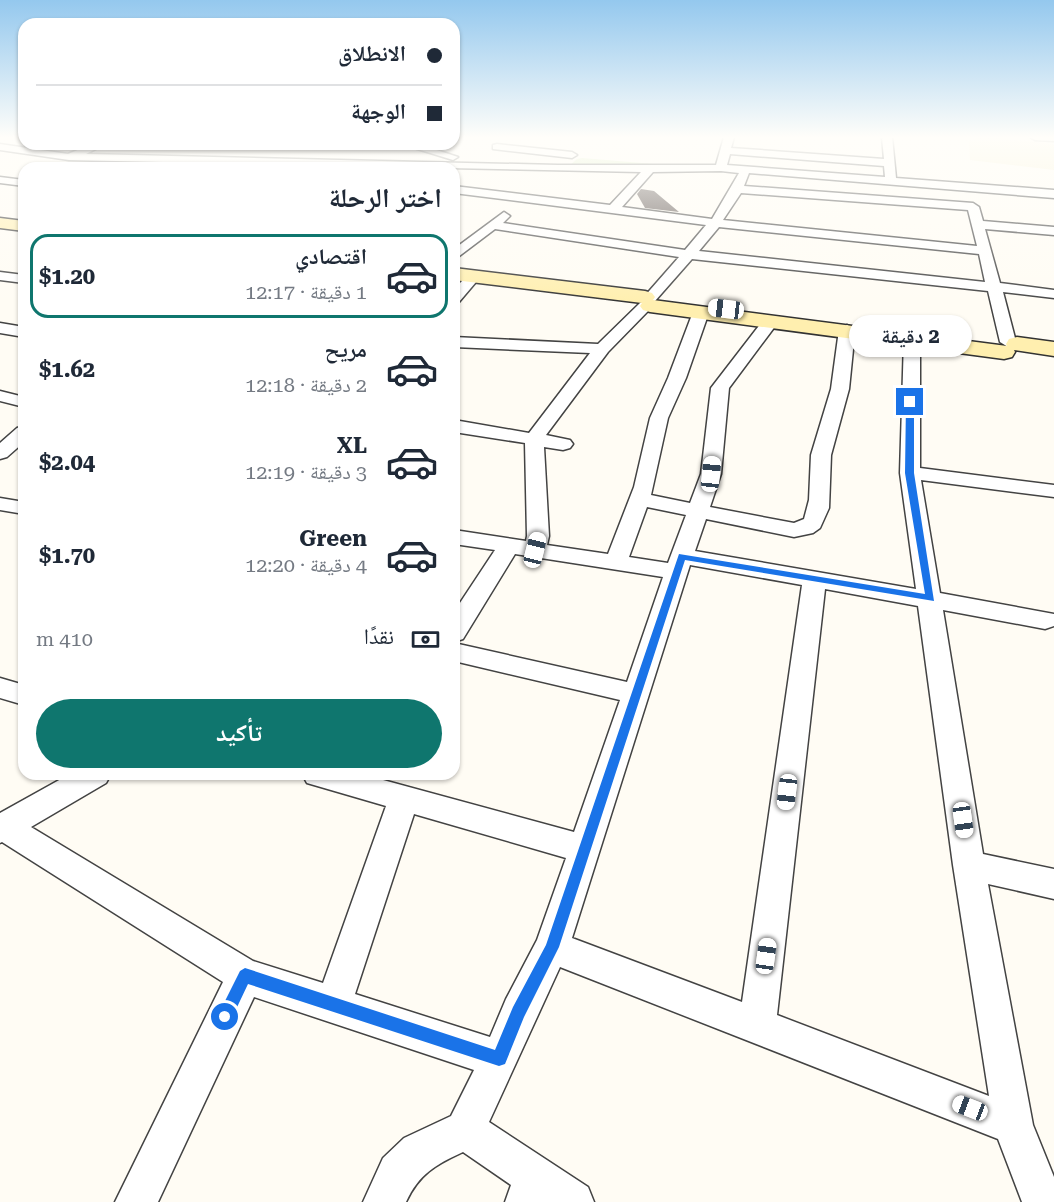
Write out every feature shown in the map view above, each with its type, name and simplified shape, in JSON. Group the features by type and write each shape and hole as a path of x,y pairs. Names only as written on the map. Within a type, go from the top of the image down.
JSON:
{"main road":[{"path":"460,279 1011,347 1054,356"},
{"path":"648,302 701,312 912,339 1054,349"}],"street":[{"path":"460,251 530,193"},
{"path":"548,193 614,208 715,222 817,230 985,250"},
{"path":"614,208 628,193"},
{"path":"535,550 538,536 534,439 575,382 602,349 636,318 715,222 735,193"},
{"path":"767,193 823,201 973,207"},
{"path":"970,193 1011,347"},
{"path":"977,224 1054,231"},
{"path":"492,225 687,254 1054,294"},
{"path":"0,276 18,278"},
{"path":"616,562 639,499 659,418 677,378 701,312"},
{"path":"384,1202 398,1173 418,1152 465,1130 519,1012 552,947 711,474 720,388 771,321"},
{"path":"0,328 18,331"},
{"path":"639,499 794,530 806,529 813,523 818,513 824,441 844,373 847,330"},
{"path":"912,339 909,473 930,598 969,865 1013,1125 1042,1202"},
{"path":"460,342 602,349"},
{"path":"0,396 18,400"},
{"path":"460,427 563,444"},
{"path":"0,453 18,437"},
{"path":"909,473 1054,491"},
{"path":"0,504 18,507"},
{"path":"460,538 616,562 679,564 814,579 1045,620"},
{"path":"460,624 509,546"},
{"path":"757,1026 814,579"},
{"path":"460,653 636,694"},
{"path":"0,688 18,693"},
{"path":"86,780 2,828 245,976 499,1059"},
{"path":"339,780 584,849"},
{"path":"333,1005 404,798"},
{"path":"969,865 1054,884"},
{"path":"552,947 1013,1125"},
{"path":"136,1202 245,976"},
{"path":"465,1130 530,1189 573,1202"}],"building":[{"path":"656,193 679,212 645,208 637,194"}],"route":[{"path":"225,1017 245,976 499,1059 532,984 552,947 682,556 930,598 909,473 910,402"}]}
